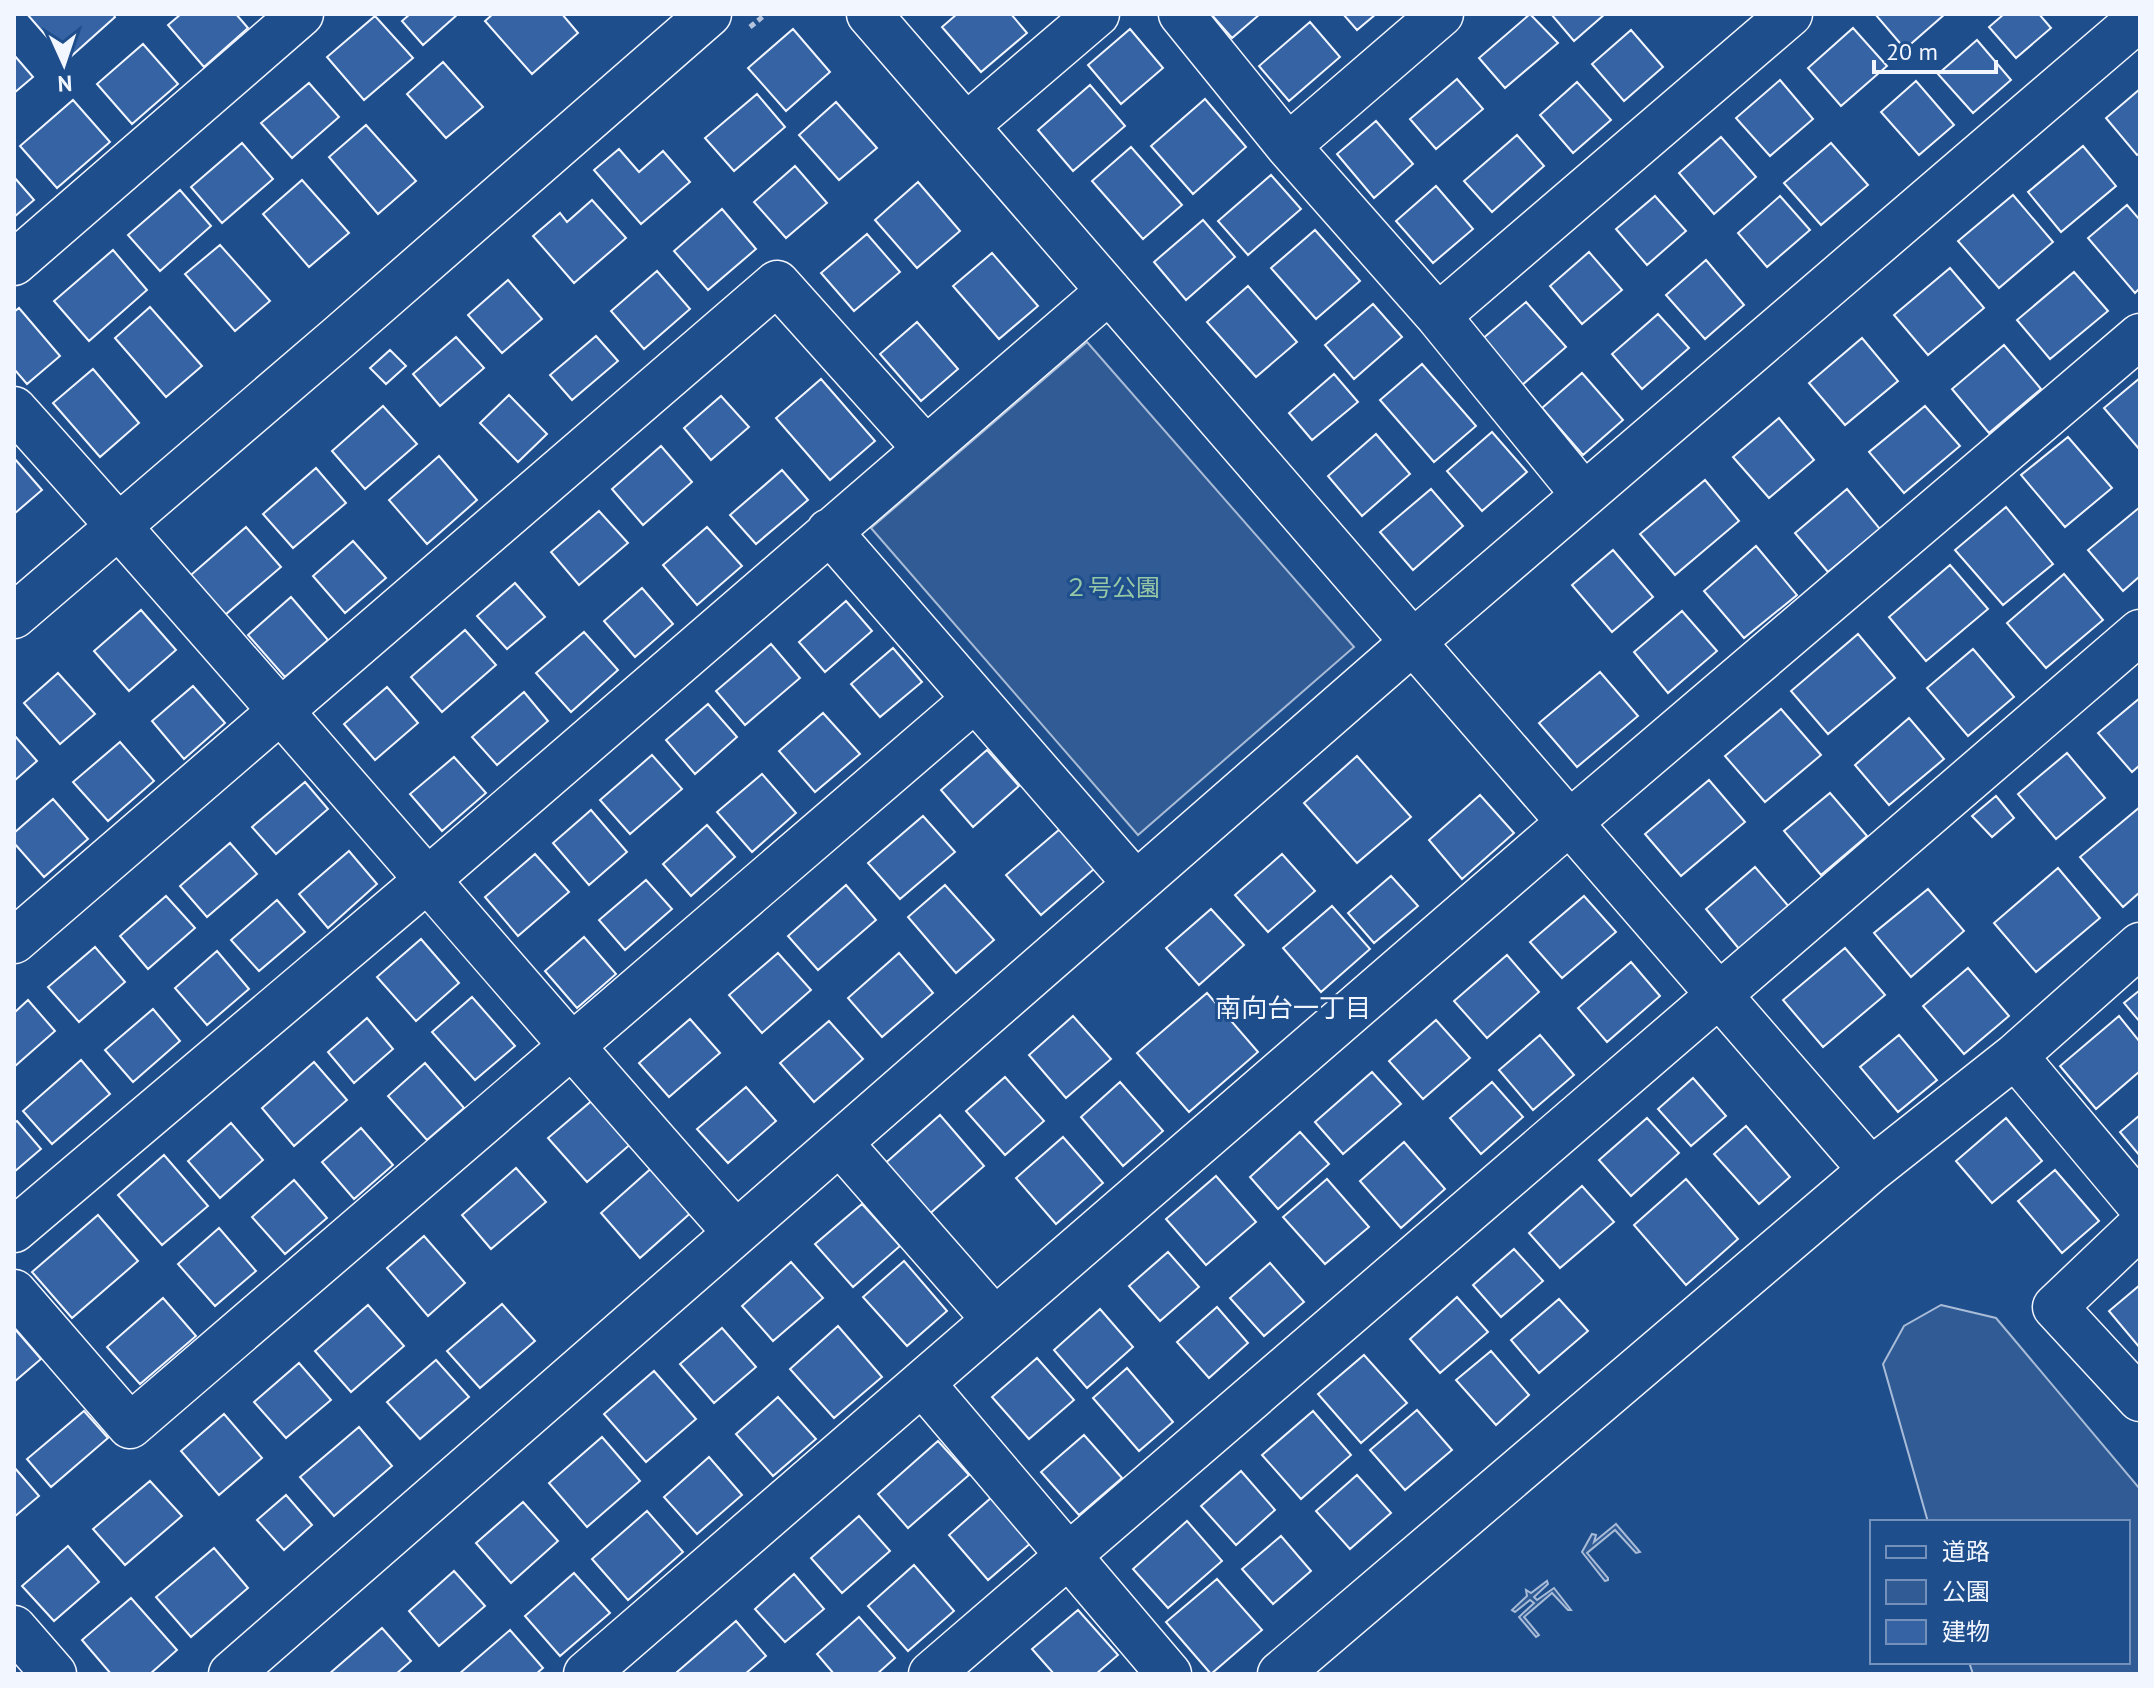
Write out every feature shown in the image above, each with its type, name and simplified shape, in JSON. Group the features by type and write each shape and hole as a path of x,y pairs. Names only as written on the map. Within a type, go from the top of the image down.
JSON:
{"street":[{"path":"14,263 301,14"},
{"path":"14,616 709,14"},
{"path":"869,14 1871,1170"},
{"path":"966,126 1097,14"},
{"path":"1181,14 1288,146 1438,316 1584,495"},
{"path":"1288,146 1441,14"},
{"path":"1438,316 1790,14"},
{"path":"231,1674 1413,642 2127,25"},
{"path":"14,941 777,283 925,448"},
{"path":"14,1230 426,881 1109,291"},
{"path":"586,1674 1569,823 2140,336"},
{"path":"14,409 283,712 426,881 736,1233"},
{"path":"829,531 1136,884"},
{"path":"931,1674 2140,632"},
{"path":"14,1292 130,1426 974,700"},
{"path":"1280,1674 1871,1170 2015,1056 2140,945"},
{"path":"2015,1056 2140,1205"},
{"path":"840,1143 995,1320"},
{"path":"2140,1226 2055,1307 2140,1399"},
{"path":"922,1383 1169,1674"},
{"path":"14,1628 54,1674"}],"green space":[{"name":"２号公園","path":"1087,342 1354,647 1138,835 871,528"},
{"path":"1941,1305 1996,1318 2140,1489 2140,1674 1973,1674 1970,1664 2130,1664 2130,1520 1927,1520 1883,1364 1904,1326"},
{"path":"1616,1524 1640,1552 1636,1553 1615,1530 1587,1553 1608,1578 1605,1581 1582,1552 1592,1534 1596,1535 1594,1542"},
{"path":"1547,1581 1548,1584 1534,1597 1537,1600 1554,1588 1571,1610 1552,1593 1524,1617 1539,1635 1536,1637 1519,1617 1534,1603 1530,1600 1515,1612 1512,1610 1527,1596 1526,1590 1531,1593"}],"building":[{"path":"27,14 113,14 115,17 67,60"},
{"path":"181,14 236,14 248,28 204,67 168,25"},
{"path":"410,14 458,14 423,45 402,21"},
{"path":"493,14 562,14 578,33 532,74 485,21"},
{"path":"957,14 1011,14 1027,33 981,72 942,27"},
{"path":"1211,14 1260,14 1232,38"},
{"path":"1343,14 1376,14 1357,30"},
{"path":"1530,14 1558,43 1505,88 1479,58"},
{"path":"1551,14 1605,14 1574,41"},
{"path":"1875,14 1945,14 1905,49"},
{"path":"2004,14 2039,14 2051,28 2016,58 1989,27"},
{"path":"375,16 413,58 364,100 327,57"},
{"path":"1310,22 1340,57 1289,101 1259,66"},
{"path":"1853,28 1887,66 1841,106 1808,68"},
{"path":"793,29 830,72 786,111 748,68"},
{"path":"1130,29 1163,68 1121,104 1088,65"},
{"path":"1631,30 1663,67 1624,101 1592,64"},
{"path":"1977,40 2011,80 1973,113 1938,74"},
{"path":"143,44 178,84 132,124 97,84"},
{"path":"14,55 33,77 14,93"},
{"path":"443,62 483,107 446,138 407,94"},
{"path":"1457,79 1483,109 1436,149 1410,119"},
{"path":"1780,80 1813,119 1770,156 1736,118"},
{"path":"1916,81 1954,125 1919,155 1881,112"},
{"path":"1577,82 1611,120 1573,153 1540,115"},
{"path":"309,83 339,117 292,158 261,123"},
{"path":"1090,85 1125,126 1073,171 1038,130"},
{"path":"2140,89 2140,153 2137,155 2106,118"},
{"path":"757,94 785,127 734,171 705,138"},
{"path":"1205,99 1246,147 1193,194 1151,146"},
{"path":"73,100 110,142 57,188 20,146"},
{"path":"836,102 877,148 839,180 799,135"},
{"path":"1376,121 1413,164 1374,198 1337,154"},
{"path":"366,125 416,181 378,214 329,157"},
{"path":"1517,135 1544,166 1492,212 1464,181"},
{"path":"1721,137 1756,177 1714,214 1679,173"},
{"path":"242,143 273,179 222,223 191,187"},
{"path":"1831,143 1868,185 1821,225 1784,183"},
{"path":"2083,146 2116,186 2061,232 2028,192"},
{"path":"1131,147 1182,205 1143,239 1092,181"},
{"path":"619,149 639,172 663,151 690,182 641,224 594,170"},
{"path":"795,166 827,203 786,238 754,202"},
{"path":"1271,175 1301,209 1248,255 1218,221"},
{"path":"14,177 34,200 14,217"},
{"path":"302,180 349,233 309,267 263,214"},
{"path":"918,182 960,231 917,268 875,220"},
{"path":"1436,186 1473,229 1433,263 1396,221"},
{"path":"180,190 211,226 160,271 128,235"},
{"path":"2013,195 2053,242 1999,288 1958,241"},
{"path":"1655,196 1686,231 1647,265 1616,229"},
{"path":"1780,196 1810,230 1767,267 1738,233"},
{"path":"592,200 626,238 574,283 533,236 560,213 567,222"},
{"path":"2127,205 2140,220 2140,288 2135,293 2088,238"},
{"path":"722,209 756,249 708,290 674,251"},
{"path":"1203,220 1235,257 1186,300 1154,262"},
{"path":"1315,230 1360,281 1316,319 1271,268"},
{"path":"867,234 900,272 854,311 821,273"},
{"path":"220,245 270,301 235,331 185,274"},
{"path":"113,250 147,290 89,341 54,301"},
{"path":"1589,252 1622,290 1582,324 1550,286"},
{"path":"992,253 1038,306 999,339 953,286"},
{"path":"1706,260 1744,305 1705,339 1666,295"},
{"path":"1950,268 1984,308 1928,355 1894,315"},
{"path":"657,271 690,309 644,349 611,311"},
{"path":"2074,272 2108,311 2050,359 2017,320"},
{"path":"508,280 542,319 502,353 468,315"},
{"path":"1248,286 1297,342 1256,377 1207,322"},
{"path":"1526,302 1566,347 1521,386 1481,340"},
{"path":"1373,304 1402,337 1354,379 1325,345"},
{"path":"150,307 202,366 166,397 115,338"},
{"path":"19,308 60,356 27,384 14,369 14,312"},
{"path":"1658,314 1689,348 1642,389 1612,354"},
{"path":"917,322 958,369 921,401 880,354"},
{"path":"596,336 618,361 572,400 550,375"},
{"path":"456,337 484,368 440,406 413,374"},
{"path":"1862,338 1898,381 1845,425 1809,383"},
{"path":"2004,345 2041,389 1989,433 1952,389"},
{"path":"390,350 406,366 386,384 370,368"},
{"path":"1422,364 1476,426 1434,462 1380,400"},
{"path":"93,369 139,423 100,457 53,403"},
{"path":"1582,373 1623,420 1583,455 1542,408"},
{"path":"1334,374 1358,402 1312,440 1289,413"},
{"path":"2140,378 2140,450 2104,408"},
{"path":"821,379 875,441 830,480 776,418"},
{"path":"509,395 547,434 518,462 480,423"},
{"path":"721,396 749,427 711,460 684,428"},
{"path":"383,406 417,444 365,489 332,451"},
{"path":"1925,406 1960,446 1904,493 1869,452"},
{"path":"1779,418 1814,460 1769,498 1733,457"},
{"path":"1492,432 1527,472 1482,511 1447,471"},
{"path":"1376,434 1410,474 1362,516 1328,476"},
{"path":"2068,437 2112,488 2065,527 2021,475"},
{"path":"661,446 692,482 643,525 612,489"},
{"path":"439,456 477,500 427,544 389,500"},
{"path":"14,458 42,490 14,514"},
{"path":"316,468 346,503 293,548 263,514"},
{"path":"782,470 808,500 756,544 730,515"},
{"path":"1705,480 1739,521 1675,575 1640,534"},
{"path":"1431,489 1463,526 1413,570 1380,532"},
{"path":"1847,489 1880,529 1828,572 1795,533"},
{"path":"2006,507 2053,564 2003,605 1955,550"},
{"path":"2140,507 2140,576 2123,591 2088,550"},
{"path":"599,511 628,543 579,585 551,552"},
{"path":"246,527 281,567 218,621 184,581"},
{"path":"707,527 742,566 697,605 663,565"},
{"path":"353,541 386,578 345,613 313,576"},
{"path":"1756,546 1797,595 1744,638 1704,591"},
{"path":"1613,550 1653,597 1612,632 1572,585"},
{"path":"1950,565 1988,609 1926,661 1889,617"},
{"path":"2064,574 2103,620 2046,668 2007,623"},
{"path":"515,583 545,617 507,649 477,616"},
{"path":"642,588 673,624 635,657 604,621"},
{"path":"291,597 328,640 285,677 248,635"},
{"path":"846,601 872,631 825,672 799,642"},
{"path":"141,610 176,650 129,691 94,651"},
{"path":"1682,611 1717,651 1668,693 1634,652"},
{"path":"465,630 496,665 442,712 411,677"},
{"path":"584,632 618,670 571,712 536,673"},
{"path":"1858,634 1895,678 1828,734 1791,691"},
{"path":"771,644 800,678 745,725 716,691"},
{"path":"893,648 922,682 880,717 851,684"},
{"path":"1973,649 2014,697 1968,736 1927,688"},
{"path":"1600,672 1638,716 1577,767 1539,723"},
{"path":"58,673 95,714 60,744 24,703"},
{"path":"193,686 225,723 184,759 152,721"},
{"path":"387,687 418,723 375,760 344,724"},
{"path":"524,692 548,721 497,765 472,737"},
{"path":"2140,698 2140,765 2132,772 2098,733"},
{"path":"708,704 737,737 695,774 666,740"},
{"path":"1781,709 1821,755 1765,802 1725,756"},
{"path":"823,713 860,754 815,792 779,751"},
{"path":"1909,718 1944,759 1889,805 1855,765"},
{"path":"14,735 37,761 14,781"},
{"path":"120,742 154,781 108,821 73,782"},
{"path":"987,750 1019,786 973,827 941,790"},
{"path":"2067,753 2105,798 2056,839 2018,794"},
{"path":"652,755 682,789 630,834 600,800"},
{"path":"1357,756 1411,817 1357,863 1304,803"},
{"path":"454,757 486,793 442,831 410,794"},
{"path":"762,774 796,813 752,852 717,812"},
{"path":"1709,780 1745,822 1681,876 1645,834"},
{"path":"305,782 328,809 276,854 252,827"},
{"path":"1830,793 1867,836 1821,875 1784,831"},
{"path":"1480,795 1514,833 1462,879 1429,840"},
{"path":"1996,796 2014,818 1992,837 1972,816"},
{"path":"53,799 88,839 44,877 14,843 14,833"},
{"path":"2140,807 2140,892 2123,907 2080,857"},
{"path":"591,810 627,852 589,885 553,843"},
{"path":"923,816 955,852 900,899 868,863"},
{"path":"707,825 735,857 691,896 663,864"},
{"path":"1060,829 1094,869 1041,915 1006,875"},
{"path":"230,843 257,874 207,917 180,886"},
{"path":"349,851 377,884 328,928 299,894"},
{"path":"535,854 569,892 518,936 485,897"},
{"path":"1282,854 1315,891 1268,932 1235,895"},
{"path":"1755,867 1790,908 1740,950 1706,909"},
{"path":"2058,868 2100,918 2036,972 1994,923"},
{"path":"1391,876 1418,906 1374,943 1348,913"},
{"path":"646,880 672,909 625,950 599,920"},
{"path":"846,885 876,920 818,970 788,936"},
{"path":"945,885 994,940 956,973 908,917"},
{"path":"1928,889 1964,931 1911,977 1874,933"},
{"path":"166,896 195,928 148,969 120,936"},
{"path":"1584,896 1616,932 1562,978 1530,942"},
{"path":"277,900 305,932 259,971 231,940"},
{"path":"1332,906 1370,949 1321,992 1283,948"},
{"path":"1211,909 1244,945 1199,985 1166,948"},
{"path":"584,937 616,974 577,1008 545,971"},
{"path":"421,939 459,983 416,1021 377,977"},
{"path":"95,947 125,982 79,1022 48,987"},
{"path":"1845,948 1885,995 1823,1047 1783,1000"},
{"path":"217,951 249,989 207,1025 175,988"},
{"path":"778,953 811,990 762,1033 729,995"},
{"path":"899,953 933,993 882,1037 848,998"},
{"path":"1507,955 1539,992 1487,1038 1454,1001"},
{"path":"1631,962 1660,996 1607,1042 1578,1008"},
{"path":"1968,968 2009,1016 1964,1054 1923,1006"},
{"path":"2140,990 2140,1022 2124,1003"},
{"path":"1207,993 1258,1052 1189,1112 1137,1053"},
{"path":"472,997 515,1046 475,1080 432,1032"},
{"path":"28,1000 55,1031 14,1067 14,1013"},
{"path":"153,1009 180,1041 133,1082 105,1050"},
{"path":"1073,1016 1111,1059 1066,1098 1029,1055"},
{"path":"2119,1016 2140,1042 2140,1071 2096,1109 2060,1066"},
{"path":"367,1018 393,1049 354,1083 328,1052"},
{"path":"690,1019 720,1053 669,1097 639,1063"},
{"path":"1436,1020 1470,1058 1423,1099 1389,1061"},
{"path":"829,1021 863,1059 814,1102 780,1063"},
{"path":"1540,1035 1574,1075 1533,1110 1499,1070"},
{"path":"1899,1035 1937,1080 1898,1112 1860,1067"},
{"path":"81,1060 110,1094 52,1144 23,1111"},
{"path":"314,1062 347,1100 294,1146 262,1108"},
{"path":"425,1063 464,1108 427,1140 388,1096"},
{"path":"1372,1072 1401,1104 1343,1154 1315,1122"},
{"path":"1005,1077 1044,1121 1005,1155 966,1111"},
{"path":"1693,1078 1726,1116 1691,1146 1658,1109"},
{"path":"1120,1082 1163,1131 1123,1166 1081,1117"},
{"path":"1492,1082 1523,1117 1481,1154 1450,1118"},
{"path":"746,1087 776,1121 728,1163 697,1129"},
{"path":"595,1098 633,1142 587,1182 548,1138"},
{"path":"940,1115 984,1166 926,1217 882,1166"},
{"path":"2140,1115 2140,1156 2120,1132"},
{"path":"1647,1118 1679,1153 1631,1196 1599,1160"},
{"path":"2006,1118 2042,1161 1992,1203 1956,1161"},
{"path":"17,1121 41,1149 14,1172 14,1123"},
{"path":"231,1123 263,1160 220,1198 188,1161"},
{"path":"1746,1126 1790,1177 1759,1204 1714,1154"},
{"path":"361,1128 393,1165 354,1199 322,1162"},
{"path":"1300,1132 1329,1164 1278,1209 1250,1177"},
{"path":"1063,1137 1103,1183 1056,1224 1016,1178"},
{"path":"1404,1142 1445,1189 1401,1228 1360,1181"},
{"path":"164,1155 208,1206 162,1245 118,1195"},
{"path":"655,1165 694,1210 640,1258 601,1213"},
{"path":"516,1168 546,1202 491,1249 462,1215"},
{"path":"2055,1170 2099,1221 2062,1253 2018,1201"},
{"path":"1216,1176 1256,1222 1206,1265 1166,1219"},
{"path":"1327,1179 1369,1227 1325,1264 1283,1217"},
{"path":"1686,1179 1738,1239 1686,1285 1634,1225"},
{"path":"294,1180 327,1218 285,1254 252,1217"},
{"path":"1582,1186 1614,1222 1560,1268 1529,1233"},
{"path":"862,1204 900,1246 853,1287 815,1244"},
{"path":"98,1215 138,1261 72,1318 32,1272"},
{"path":"219,1228 256,1271 215,1306 178,1264"},
{"path":"424,1236 465,1283 428,1316 387,1268"},
{"path":"1514,1249 1543,1281 1501,1317 1473,1285"},
{"path":"1168,1252 1199,1287 1160,1321 1129,1286"},
{"path":"904,1261 947,1311 907,1346 863,1297"},
{"path":"791,1262 823,1298 773,1341 742,1306"},
{"path":"1270,1263 1304,1302 1264,1336 1230,1298"},
{"path":"2140,1285 2140,1348 2109,1311"},
{"path":"1457,1297 1488,1332 1440,1373 1410,1339"},
{"path":"163,1298 196,1336 140,1384 107,1347"},
{"path":"1559,1299 1588,1331 1539,1373 1511,1340"},
{"path":"502,1304 535,1341 480,1388 447,1351"},
{"path":"368,1305 404,1346 351,1392 315,1351"},
{"path":"1217,1307 1248,1343 1209,1378 1177,1342"},
{"path":"1100,1309 1133,1347 1087,1388 1054,1350"},
{"path":"838,1326 882,1377 834,1418 790,1369"},
{"path":"14,1328 41,1359 14,1382"},
{"path":"722,1328 756,1367 714,1403 680,1364"},
{"path":"1491,1351 1529,1395 1496,1425 1456,1380"},
{"path":"1364,1355 1407,1403 1361,1443 1318,1394"},
{"path":"1037,1358 1074,1400 1029,1439 992,1397"},
{"path":"436,1360 469,1397 420,1439 387,1402"},
{"path":"299,1363 331,1400 286,1438 254,1402"},
{"path":"1127,1368 1173,1422 1139,1451 1093,1398"},
{"path":"654,1371 696,1419 646,1462 604,1414"},
{"path":"778,1397 816,1439 773,1476 736,1434"},
{"path":"1417,1410 1452,1450 1405,1490 1370,1450"},
{"path":"84,1411 108,1438 51,1487 27,1459"},
{"path":"1313,1411 1351,1455 1301,1499 1262,1455"},
{"path":"224,1414 262,1458 219,1495 181,1451"},
{"path":"359,1427 392,1466 334,1516 300,1477"},
{"path":"1084,1435 1122,1478 1079,1515 1041,1472"},
{"path":"602,1437 640,1481 587,1527 549,1483"},
{"path":"938,1441 969,1475 908,1528 878,1494"},
{"path":"709,1457 742,1495 697,1534 664,1497"},
{"path":"14,1467 39,1496 14,1517"},
{"path":"1241,1471 1275,1510 1236,1545 1201,1506"},
{"path":"1357,1475 1391,1513 1350,1549 1316,1511"},
{"path":"150,1481 182,1516 125,1565 93,1529"},
{"path":"286,1495 312,1525 284,1550 257,1520"},
{"path":"992,1497 1032,1542 988,1580 949,1535"},
{"path":"523,1502 558,1541 511,1583 476,1543"},
{"path":"647,1511 683,1552 628,1600 592,1559"},
{"path":"859,1516 890,1551 842,1593 811,1558"},
{"path":"1187,1521 1222,1561 1168,1608 1133,1569"},
{"path":"1281,1536 1311,1571 1273,1604 1242,1569"},
{"path":"68,1546 99,1582 54,1621 22,1586"},
{"path":"214,1548 248,1588 191,1637 156,1597"},
{"path":"914,1565 954,1611 908,1651 868,1606"},
{"path":"454,1571 485,1606 439,1646 409,1611"},
{"path":"574,1573 610,1613 560,1656 525,1616"},
{"path":"794,1574 824,1609 785,1642 755,1609"},
{"path":"1217,1579 1262,1630 1211,1674 1166,1622"},
{"path":"131,1598 177,1650 150,1674 111,1674 82,1640"},
{"path":"1078,1610 1118,1655 1096,1674 1054,1674 1032,1649"},
{"path":"859,1617 895,1658 877,1674 834,1674 817,1654"},
{"path":"736,1621 766,1656 745,1674 677,1672"},
{"path":"382,1628 411,1661 396,1674 329,1674"},
{"path":"510,1630 543,1668 536,1674 459,1674"}],"district":[{"name":"南向台一丁目","path":"1293,1008"}]}
